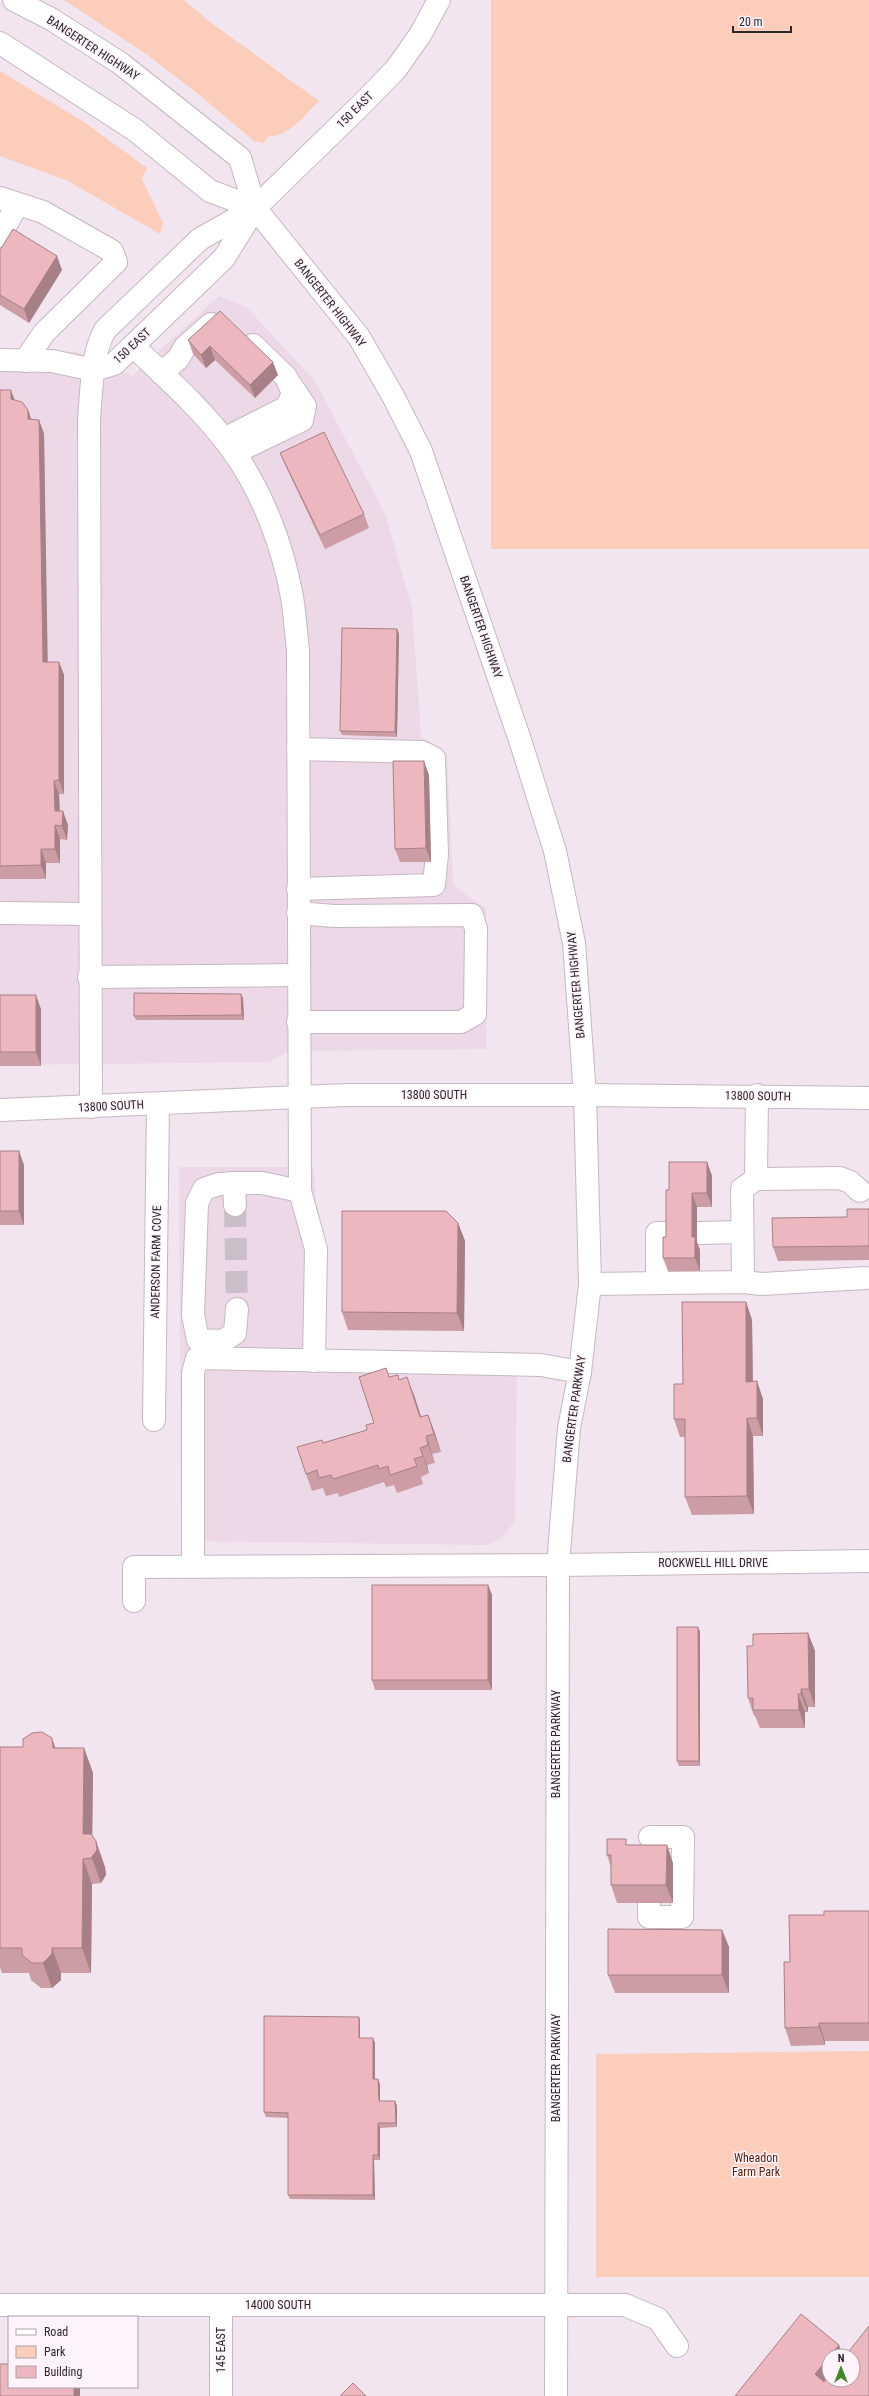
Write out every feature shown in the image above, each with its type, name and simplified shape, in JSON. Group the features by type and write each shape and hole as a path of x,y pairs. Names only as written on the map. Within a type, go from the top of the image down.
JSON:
{"main road":[{"name":"BANGERTER HIGHWAY","path":"14,0 51,19 120,63 240,158 255,208 360,338 393,396 421,451 520,740 555,851 574,943 585,1094"},
{"name":"150 EAST","path":"255,208 200,239 105,330 98,342 94,370 114,364 224,258 255,208 396,69 420,35 439,0"},
{"path":"0,43 135,130 210,192 255,208"},
{"path":"0,236 9,201 43,212 112,251 116,262 44,333 25,361"},
{"path":"161,373 178,359 185,347 215,320 223,319 235,327 286,377 293,393 287,408 229,446"},
{"path":"133,346 161,373 229,446 257,493 278,543 292,597 298,651 298,1098 300,1191 316,1249 314,1361"},
{"path":"0,360 52,361 94,370 89,418 89,977 91,1107"},
{"path":"298,749 422,752 434,758 437,854 434,885 298,889"},
{"path":"0,913 89,914"},
{"path":"298,913 334,916 472,915 476,929 475,1014 461,1022 298,1022"},
{"path":"89,977 298,975"},
{"name":"13800 SOUTH","path":"0,1110 347,1095 585,1094 869,1098"},
{"name":"BANGERTER PARKWAY","path":"556,2396 558,1565 569,1428 580,1372 590,1284 585,1094"},
{"path":"756,1179 757,1096"},
{"name":"ANDERSON FARM COVE","path":"154,1420 158,1104"},
{"path":"743,1282 742,1188 756,1179 840,1178 850,1182 860,1191"},
{"path":"234,1183 235,1205"},
{"path":"193,1567 193,1373 197,1349 193,1315 197,1203 204,1190 219,1184 262,1183 300,1191"},
{"path":"697,1233 742,1232"},
{"path":"657,1283 657,1233 671,1233"},
{"path":"590,1284 743,1282 762,1284 865,1278"},
{"path":"197,1349 223,1341 235,1333 237,1309"},
{"path":"197,1349 314,1361 540,1365 580,1372"},
{"name":"ROCKWELL HILL DRIVE","path":"134,1601 134,1567 558,1565 869,1561"},
{"path":"646,1838 683,1837 682,1917 648,1917 649,1902"},
{"name":"14000 SOUTH","path":"0,2305 625,2305 658,2319 677,2346"},
{"name":"145 EAST","path":"221,2305 221,2396"}],"shaded area":[{"path":"219,296 246,307 315,381 386,516 412,608 421,737 447,753 453,885 486,909 486,1049 289,1051 269,1062 0,1065 0,353 77,352 132,376"},
{"path":"179,1167 314,1167 321,1352 517,1352 515,1521 501,1539 487,1545 181,1541"}],"green space":[{"path":"64,0 184,0 210,22 319,101 297,124 284,133 269,136 263,143 254,141 202,97 149,56"},
{"path":"491,0 869,0 869,549 491,549"},
{"path":"0,71 84,122 147,168 142,179 163,223 160,234 68,181 0,156"},
{"name":"Wheadon Farm Park","path":"869,2051 869,2277 596,2277 596,2054"}],"building":[{"path":"13,229 57,256 24,309 0,295 0,250"},
{"path":"220,311 273,362 250,385 210,346 201,355 188,340"},
{"path":"0,390 11,390 11,399 22,402 28,410 28,419 39,420 43,662 59,662 59,780 54,781 55,811 63,811 62,826 55,825 55,849 41,849 41,865 0,866"},
{"path":"324,432 364,514 320,535 280,453"},
{"path":"342,628 397,629 395,732 340,731"},
{"path":"393,761 424,761 426,848 395,849"},
{"path":"134,993 241,994 242,1015 134,1016"},
{"path":"0,995 36,995 36,1052 0,1052"},
{"path":"0,1151 19,1151 19,1211 0,1211"},
{"path":"669,1162 707,1162 707,1193 692,1193 692,1237 695,1237 695,1258 663,1258 663,1237 666,1237 666,1190 669,1190"},
{"path":"847,1209 869,1209 869,1246 773,1247 772,1218 847,1217"},
{"path":"342,1211 446,1211 458,1223 457,1313 342,1312"},
{"path":"682,1302 746,1302 746,1382 757,1381 757,1418 747,1418 747,1496 685,1497 685,1419 674,1419 674,1384 683,1384"},
{"path":"386,1368 389,1377 398,1375 399,1380 407,1377 420,1417 428,1415 434,1434 426,1436 428,1445 420,1448 423,1456 414,1459 417,1466 390,1475 388,1466 379,1469 378,1465 333,1479 331,1475 319,1478 317,1470 306,1474 297,1447 322,1440 323,1443 367,1430 366,1425 374,1423 359,1377"},
{"path":"372,1585 488,1585 488,1680 372,1680"},
{"path":"677,1627 698,1627 699,1761 677,1761"},
{"path":"808,1633 809,1689 801,1689 801,1694 798,1694 799,1710 753,1710 753,1698 748,1698 747,1646 753,1646 753,1634"},
{"path":"42,1732 52,1738 53,1748 84,1748 83,1834 91,1834 96,1841 97,1850 91,1858 83,1859 82,1948 52,1948 52,1954 43,1963 32,1963 22,1955 22,1948 0,1948 0,1747 23,1747 23,1739 32,1733"},
{"path":"607,1839 626,1839 626,1845 667,1845 666,1885 611,1885 611,1855 607,1855"},
{"path":"824,1911 869,1911 869,2023 819,2023 819,2027 785,2028 784,1962 790,1962 789,1915 824,1915"},
{"path":"608,1929 722,1930 722,1975 608,1975"},
{"path":"264,2016 359,2017 359,2038 373,2038 373,2079 378,2079 379,2101 395,2101 396,2123 378,2123 378,2155 373,2155 373,2195 288,2195 288,2113 264,2112"},
{"path":"801,2314 839,2345 837,2348 821,2348 821,2367 815,2374 821,2379 821,2388 861,2388 861,2348 851,2348 869,2326 869,2396 735,2396"},
{"path":"0,2364 8,2364 8,2388 74,2388 74,2396 0,2396"},
{"path":"353,2383 366,2396 340,2396"}],"tunnel":[{"path":"235,1205 237,1309"}]}
